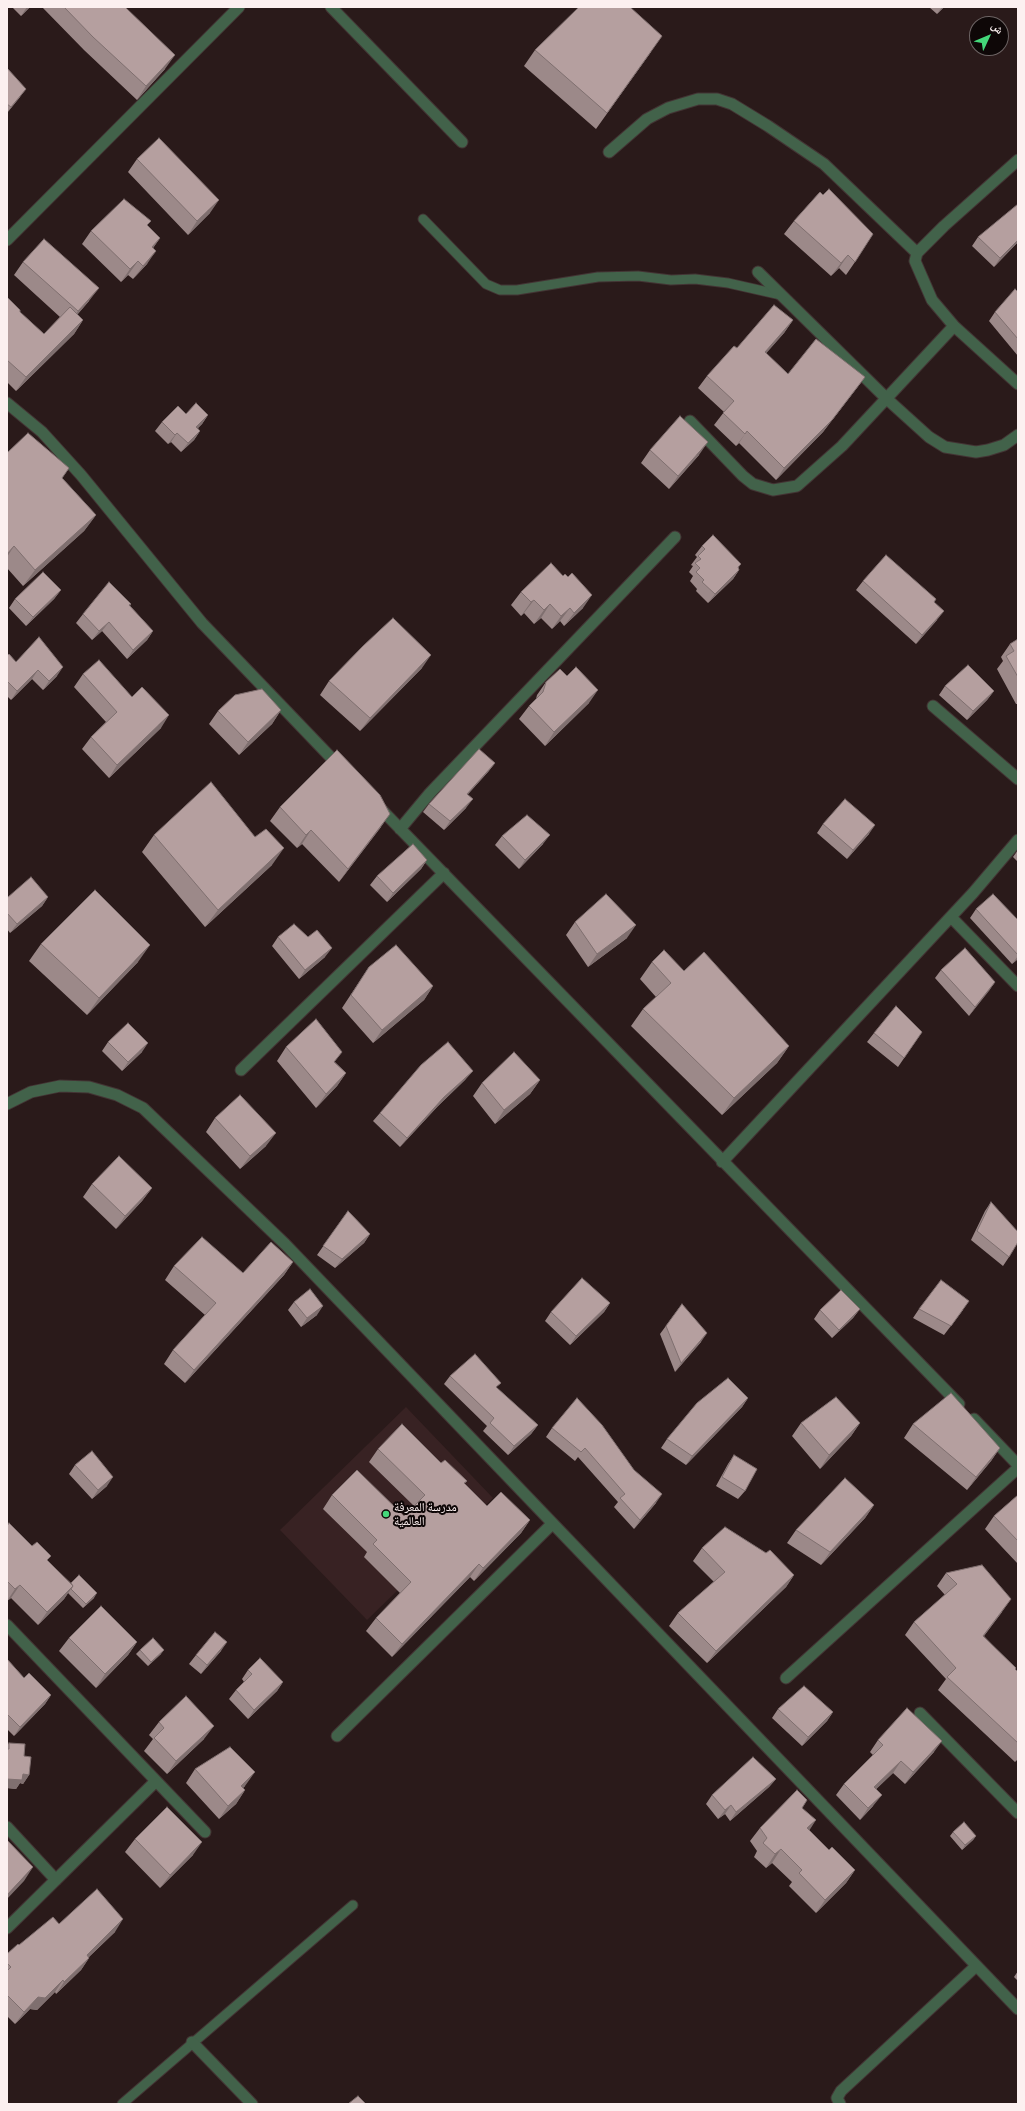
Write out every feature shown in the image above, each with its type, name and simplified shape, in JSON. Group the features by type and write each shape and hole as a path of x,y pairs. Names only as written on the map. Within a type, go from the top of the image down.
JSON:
{"street":[{"path":"7,240 239,7"},
{"path":"331,7 462,142"},
{"path":"609,152 647,119 668,108 698,98 717,99 732,104 768,126 824,164 917,253"},
{"path":"1018,160 944,226 917,253 915,261 932,300 954,326 1018,384"},
{"path":"758,272 887,399 929,437 944,447 970,452 988,450 1004,445 1018,435"},
{"path":"690,421 743,476 753,484 773,490 797,486 842,446 954,326"},
{"path":"7,403 42,432 81,475 202,623 349,776"},
{"path":"400,829 430,793 675,536"},
{"path":"934,706 1018,779"},
{"path":"370,798 1018,1466 786,1678"},
{"path":"722,1162 951,917 1018,840"},
{"path":"241,1070 444,873"},
{"path":"951,917 1018,986"},
{"path":"7,1104 31,1092 60,1086 89,1087 118,1094 143,1108 285,1244 975,1966 1018,2009"},
{"path":"337,1736 552,1524"},
{"path":"7,1625 205,1832"},
{"path":"920,1713 1018,1813"},
{"path":"7,1928 156,1781"},
{"path":"7,1827 56,1880"},
{"path":"836,2102 841,2091 975,1966"},
{"path":"192,2042 252,2104"}],"lane":[{"path":"424,219 486,284 500,290 517,290 598,277 638,276 728,283 781,295"},
{"path":"122,2104 192,2042 353,1905"}],"shaded area":[{"name":"مدرسة المعرفة العالمية","path":"406,1407 493,1498 367,1620 280,1530"}],"building":[{"path":"64,7 125,7 175,55 146,86 93,37"},
{"path":"579,7 630,7 662,36 607,113 535,50"},
{"path":"7,68 26,89 11,107 7,104"},
{"path":"159,138 219,200 197,221 137,159"},
{"path":"829,189 873,234 855,262 848,255 841,263 794,221 820,192 823,195"},
{"path":"124,199 151,221 147,225 160,238 152,247 156,251 143,266 138,261 130,269 91,231"},
{"path":"1018,204 1018,240 1000,258 978,237"},
{"path":"44,239 99,288 78,311 23,262"},
{"path":"1015,289 1018,292 1018,339 995,312"},
{"path":"7,297 20,310 20,312 44,334 70,307 83,320 26,377 7,360"},
{"path":"774,305 793,320 765,352 788,374 816,339 865,377 832,420 784,468 747,431 745,434 723,413 734,401 707,376 734,346 737,348"},
{"path":"196,403 208,415 196,427 200,431 188,443 177,433 175,435 162,422 178,406 186,414"},
{"path":"680,416 708,442 678,476 650,450"},
{"path":"28,433 69,468 62,478 96,515 35,570 14,546 7,554 7,453"},
{"path":"713,535 741,564 738,567 739,570 715,594 702,582 704,580 696,572 700,568 695,563 701,559 698,556 705,549 702,546"},
{"path":"886,555 936,599 934,602 944,611 922,635 863,581"},
{"path":"551,563 563,576 565,574 568,577 572,573 592,595 574,613 570,608 561,616 550,604 544,610 534,600 531,602 521,592"},
{"path":"43,572 61,590 33,617 15,599"},
{"path":"109,582 131,604 129,605 153,631 133,650 109,622 99,631 83,614"},
{"path":"393,618 431,655 370,718 329,681"},
{"path":"39,637 63,667 49,681 38,670 17,691 7,681 7,656 9,654 16,662"},
{"path":"1018,639 1018,677 1006,656 1014,651 1010,644"},
{"path":"99,660 132,697 142,687 169,715 117,765 91,737 117,712 83,674"},
{"path":"968,665 994,691 973,711 945,686"},
{"path":"576,667 598,690 554,732 529,706 543,692 546,682 560,669 567,676"},
{"path":"262,689 281,710 248,742 218,711 235,695"},
{"path":"479,749 495,763 467,794 473,799 450,821 429,804"},
{"path":"337,750 380,795 390,814 348,869 311,830 306,835 280,807"},
{"path":"211,782 255,837 266,829 284,848 218,910 154,835"},
{"path":"845,799 875,825 853,850 823,824"},
{"path":"527,815 550,835 525,860 502,836"},
{"path":"413,844 427,860 393,893 377,876"},
{"path":"31,877 48,897 17,924 7,913 7,898"},
{"path":"95,890 150,945 99,998 41,944"},
{"path":"606,894 636,925 597,954 575,922"},
{"path":"993,894 1018,920 1018,955 976,909"},
{"path":"294,924 308,937 317,930 332,948 305,970 278,937"},
{"path":"396,945 433,986 382,1030 351,995 369,967"},
{"path":"965,948 995,982 975,1007 941,970"},
{"path":"664,950 684,971 704,952 789,1046 734,1098 643,1009 671,983 652,962"},
{"path":"896,1006 922,1032 904,1058 874,1033"},
{"path":"316,1019 342,1052 334,1062 346,1073 326,1094 286,1047"},
{"path":"128,1023 148,1043 128,1062 108,1042"},
{"path":"448,1042 473,1071 444,1097 407,1138 380,1113 421,1065"},
{"path":"514,1052 540,1080 504,1110 482,1083"},
{"path":"240,1095 276,1133 250,1156 215,1118"},
{"path":"119,1156 152,1188 125,1216 92,1184"},
{"path":"991,1202 1018,1232 1018,1242 1009,1257 977,1231"},
{"path":"348,1211 370,1234 342,1259 323,1246"},
{"path":"202,1237 243,1273 271,1242 293,1262 194,1370 173,1350 216,1303 174,1266"},
{"path":"582,1278 610,1303 576,1336 551,1312"},
{"path":"941,1280 969,1301 951,1326 919,1309"},
{"path":"310,1289 323,1306 307,1318 294,1302"},
{"path":"841,1290 860,1309 839,1330 820,1310"},
{"path":"682,1304 707,1333 681,1363 666,1326"},
{"path":"475,1354 501,1383 496,1387 538,1425 514,1446 490,1423 494,1418 450,1376"},
{"path":"728,1378 748,1398 692,1456 667,1439 697,1403"},
{"path":"951,1393 1000,1448 976,1477 913,1424"},
{"path":"836,1397 860,1423 829,1455 801,1423"},
{"path":"577,1398 602,1425 634,1470 662,1494 640,1520 620,1498 625,1494 585,1448 581,1452 552,1428"},
{"path":"402,1424 441,1463 445,1460 467,1481 464,1483 487,1506 501,1492 530,1520 483,1568 479,1564 402,1644 376,1618 411,1582 373,1544 377,1540 332,1495 357,1470 404,1516 425,1495 378,1449"},
{"path":"92,1451 113,1477 98,1490 75,1465"},
{"path":"734,1455 757,1469 745,1491 722,1477"},
{"path":"845,1478 874,1505 830,1552 796,1530"},
{"path":"1018,1495 1018,1541 994,1516"},
{"path":"9,1523 32,1546 37,1542 51,1556 47,1560 73,1586 47,1612 20,1585 15,1589 7,1581 7,1526"},
{"path":"725,1527 766,1553 770,1550 794,1575 716,1651 678,1613 725,1572 702,1548"},
{"path":"982,1565 1011,1599 983,1636 1016,1668 1015,1669 1018,1672 1018,1743 947,1677 956,1668 914,1622 957,1584 946,1573"},
{"path":"79,1575 97,1593 86,1604 71,1589 73,1586 71,1583"},
{"path":"101,1606 137,1642 105,1674 69,1638"},
{"path":"215,1632 227,1642 207,1665 196,1655"},
{"path":"153,1638 164,1650 151,1662 140,1650"},
{"path":"260,1658 283,1682 254,1710 236,1690 252,1674 248,1670"},
{"path":"7,1659 24,1678 29,1673 51,1695 20,1727 7,1714"},
{"path":"804,1686 833,1712 808,1737 778,1709"},
{"path":"186,1696 214,1726 176,1761 154,1738 164,1728 159,1722"},
{"path":"907,1708 942,1741 913,1772 901,1761 874,1787 882,1795 868,1808 844,1784 883,1745 878,1740"},
{"path":"9,1743 25,1744 24,1756 31,1757 29,1775 23,1774 22,1780 7,1779 7,1749 9,1749"},
{"path":"230,1747 255,1772 241,1786 245,1790 228,1806 195,1769"},
{"path":"753,1757 776,1779 736,1812 731,1805 725,1810 712,1795"},
{"path":"797,1790 807,1800 802,1808 816,1820 807,1828 829,1850 832,1847 855,1870 825,1900 799,1873 802,1870 781,1849 775,1854 763,1843 767,1838 760,1828"},
{"path":"167,1807 202,1842 170,1875 135,1839"},
{"path":"964,1822 976,1836 965,1845 953,1832"},
{"path":"7,1840 33,1867 7,1895"},
{"path":"97,1889 123,1919 87,1955 89,1958 64,1982 63,1980 45,1998 38,1997 24,2012 7,1995 7,1971 11,1967 7,1963 7,1954 53,1917 59,1924"},
{"path":"358,2096 366,2104 348,2104"}],"place":[{"name":"مدرسة المعرفة العالمية","path":"386,1514"}]}
